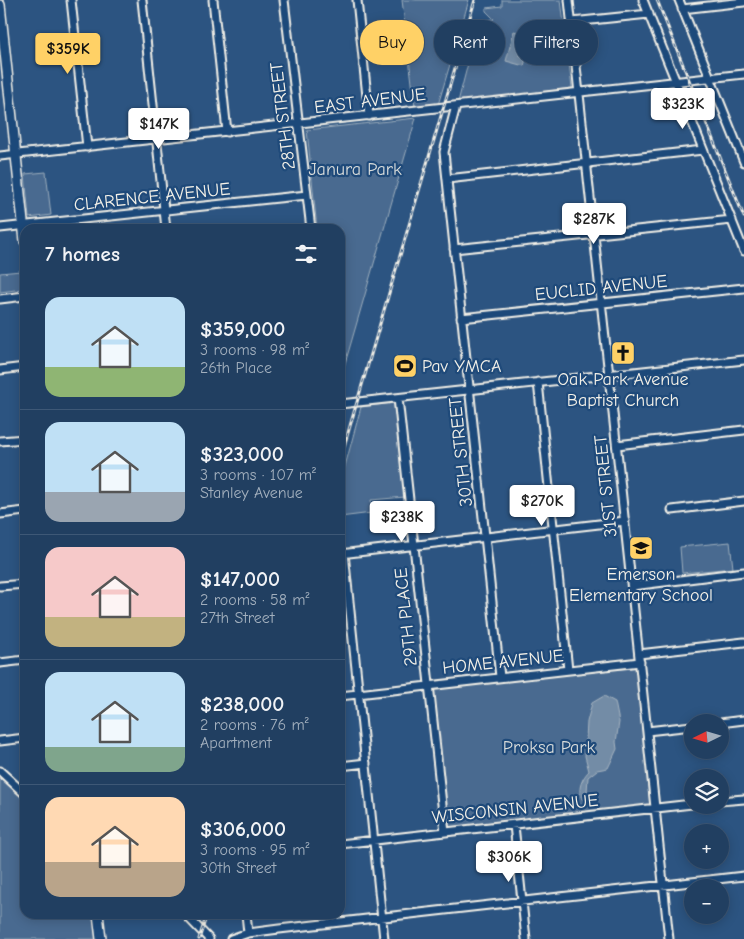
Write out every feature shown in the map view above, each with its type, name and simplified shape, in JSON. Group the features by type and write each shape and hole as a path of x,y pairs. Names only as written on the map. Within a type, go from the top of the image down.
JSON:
{"main road":[{"path":"0,11 4,85 16,154 24,224"},
{"path":"99,919 101,939"}],"street":[{"path":"71,0 87,147"},
{"path":"142,0 165,224"},
{"path":"213,0 227,132"},
{"name":"28TH STREET","path":"284,0 296,115 300,124 310,224"},
{"path":"356,0 369,116"},
{"name":"31ST STREET","path":"569,0 572,20"},
{"path":"643,0 744,251"},
{"path":"678,0 710,78 741,146 744,162"},
{"path":"682,9 744,2"},
{"path":"591,20 649,14"},
{"name":"31ST STREET","path":"576,65 669,939"},
{"name":"EAST AVENUE","path":"0,156 744,74"},
{"name":"30TH STREET","path":"456,106 444,152 446,179 500,677"},
{"path":"446,179 703,150"},
{"name":"CLARENCE AVENUE","path":"42,224 307,195"},
{"path":"454,249 732,220"},
{"name":"CLARENCE AVENUE","path":"0,228 20,226"},
{"name":"EUCLID AVENUE","path":"461,318 744,288"},
{"path":"0,299 20,297"},
{"path":"345,404 357,405 374,400 744,360"},
{"path":"0,370 20,368"},
{"path":"538,382 568,670"},
{"name":"29TH PLACE","path":"398,398 444,832"},
{"path":"617,445 744,430"},
{"path":"0,441 20,439"},
{"path":"672,510 744,501"},
{"path":"0,514 20,512"},
{"path":"345,553 625,521"},
{"path":"632,586 744,572"},
{"path":"345,578 384,939"},
{"path":"0,586 20,584"},
{"name":"HOME AVENUE","path":"345,695 568,670 744,642"},
{"path":"0,663 20,661"},
{"path":"729,722 744,720"},
{"path":"647,731 684,727"},
{"path":"0,741 20,739"},
{"path":"345,765 366,763"},
{"path":"0,771 20,789"},
{"path":"729,800 744,799"},
{"name":"WISCONSIN AVENUE","path":"345,843 684,805"},
{"path":"514,824 526,939"},
{"path":"231,939 248,933 744,876"},
{"path":"191,919 208,939"},
{"path":"247,919 248,933"}],"green space":[{"path":"402,0 469,0 463,20 434,20 434,65 450,65 438,105 415,108 410,65 424,65 424,20 404,20"},
{"path":"502,0 561,0 564,20 515,20 515,65 569,65 572,88 458,102 468,65 505,65 505,20 486,20 494,19 486,11 486,8 502,6"},
{"name":"Janura Park","path":"416,118 345,364 345,224 316,224 307,130"},
{"path":"46,172 51,215 29,218 25,174"},
{"path":"20,271 20,289 0,292 0,273"},
{"path":"394,403 405,497 371,500 372,513 345,516 345,466 361,407"},
{"path":"730,542 733,568 682,573 680,547"},
{"name":"Proksa Park","path":"636,667 651,806 448,828 432,689"},
{"path":"0,777 20,795 20,919 94,919 96,939 0,939"}],"shaded area":[{"path":"514,31 515,31 515,64 506,61"},
{"path":"604,696 615,702 619,722 616,742 617,749 608,768 597,770 588,777 587,792 592,799 589,805 581,798 580,793 583,779 589,771 585,756 587,722 592,703"}],"railway":[{"path":"345,443 475,0"},
{"path":"657,0 744,217"},
{"path":"199,939 205,919"}],"place":[{"name":"Oak Park Avenue Baptist Church","path":"623,353"},
{"name":"Pav YMCA","path":"405,366"},
{"name":"Emerson Elementary School","path":"641,548"}]}
